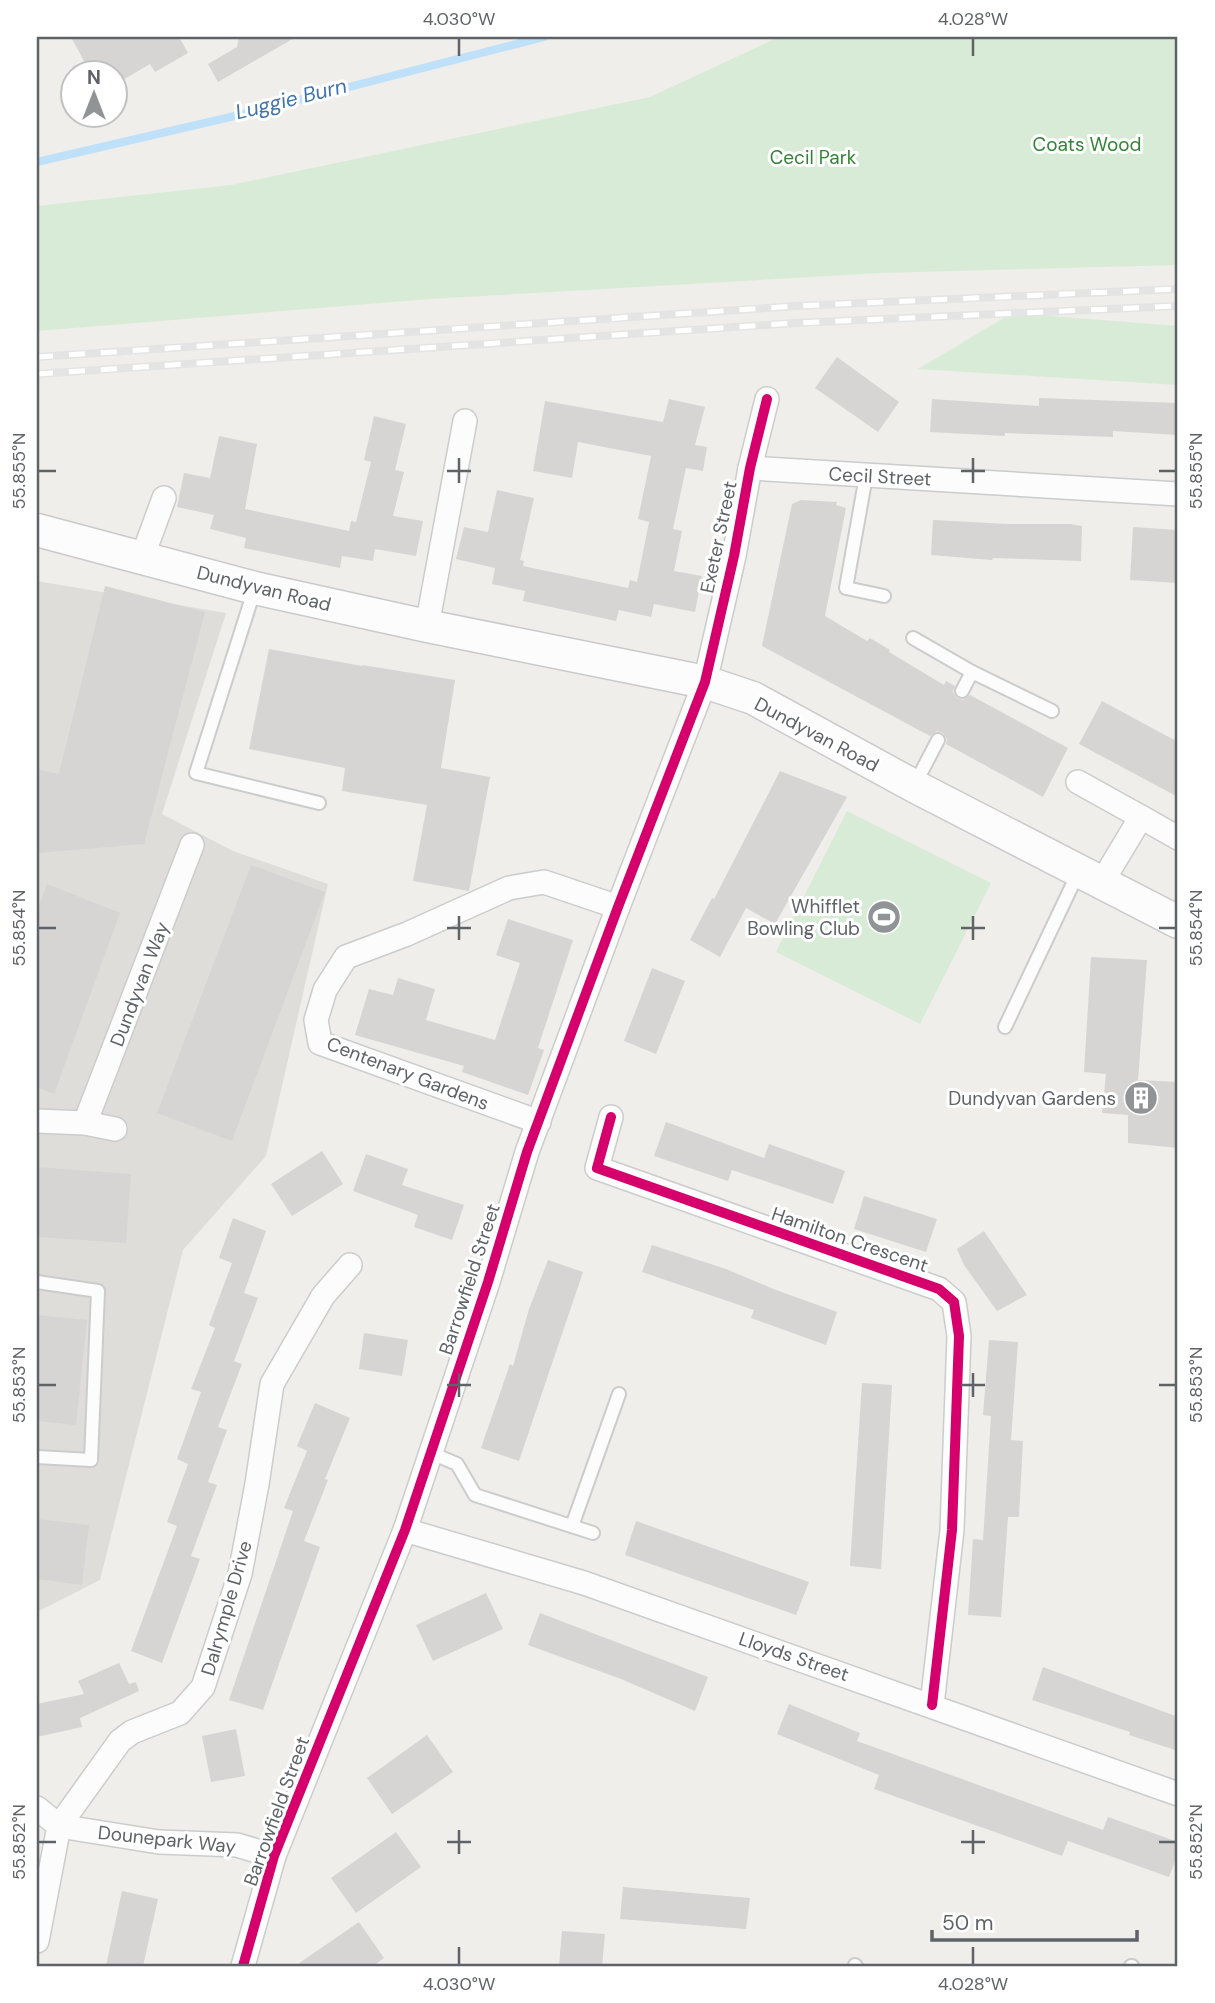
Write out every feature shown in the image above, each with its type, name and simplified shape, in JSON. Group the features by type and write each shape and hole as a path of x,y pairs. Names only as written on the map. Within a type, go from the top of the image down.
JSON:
{"main road":[{"name":"Dundyvan Road","path":"37,530 255,588 705,682 753,698 914,786 1178,922"}],"street":[{"name":"Exeter Street","path":"705,682 767,399"},
{"path":"427,626 465,421"},
{"name":"Cecil Street","path":"750,468 1178,494"},
{"path":"142,558 164,498"},
{"name":"Barrowfield Street","path":"243,1966 274,1856 405,1530 527,1152 705,682"},
{"path":"1078,782 1178,838"},
{"path":"1091,876 1141,817"},
{"name":"Dundyvan Way","path":"85,1123 192,845"},
{"name":"Centenary Gardens","path":"540,1122 320,1043 316,1020 325,990 346,957 407,934 509,888 544,882 618,907"},
{"name":"Hamilton Crescent","path":"611,1117 597,1168 939,1289 954,1302 959,1336 952,1530 932,1705"},
{"path":"37,1121 85,1123 115,1129"},
{"name":"Dalrymple Drive","path":"59,1826 120,1741 132,1732 180,1713 203,1687 240,1574 272,1384 323,1296 350,1265"},
{"name":"Lloyds Street","path":"405,1530 584,1583 1178,1794"},
{"path":"37,1808 59,1826 37,1941"},
{"name":"Dounepark Way","path":"59,1826 159,1842 237,1844 274,1856"}],"lane":[{"path":"866,476 846,588 884,596"},
{"path":"255,588 196,773 319,803"},
{"path":"913,638 972,672 1052,711"},
{"path":"962,691 972,672"},
{"path":"914,786 938,740"},
{"path":"1005,1027 1091,876"},
{"path":"37,1282 98,1291 91,1460 37,1457"},
{"path":"572,1526 620,1394"},
{"path":"431,1453 457,1464 475,1495 593,1533"}],"shaded area":[{"path":"37,581 226,613 162,814 233,851 328,884 266,1156 183,1250 100,1580 37,1612"}],"green space":[{"name":"Cecil Park","path":"779,37 1178,37 1178,265 880,273 430,299 37,331 37,206 231,185 650,97"},
{"path":"1012,313 1178,326 1178,385 918,369"},
{"name":"Whifflet Bowling Club","path":"847,811 991,883 920,1024 776,952"}],"building":[{"path":"71,37 179,37 188,53 155,72 150,64 130,76 130,60 83,60"},
{"path":"239,37 296,37 218,82 208,64 237,47"},
{"path":"837,357 899,402 878,432 815,388"},
{"path":"1039,398 1178,403 1178,435 1113,431 1113,437 930,432 932,399 1039,406"},
{"path":"669,399 705,407 695,445 707,447 703,471 686,468 673,529 682,531 674,571 702,576 695,612 654,604 651,617 619,610 616,621 523,601 525,591 492,584 495,568 456,559 464,527 488,532 497,490 534,498 520,560 524,561 523,566 628,588 630,580 637,582 649,522 638,519 651,456 578,442 572,478 533,471 545,401 663,422"},
{"path":"374,416 406,424 395,470 404,472 393,516 423,521 416,556 375,549 373,561 342,556 340,568 244,548 246,538 210,529 214,515 177,507 184,473 210,478 219,436 257,444 245,509 349,531 351,521 356,522 371,462 364,460"},
{"path":"801,500 837,502 836,505 846,508 825,616 867,641 870,638 944,685 946,681 955,686 953,692 957,698 963,700 970,695 1068,748 1043,797 946,744 947,739 943,733 937,731 930,736 762,646 792,504"},
{"path":"933,520 1082,526 1081,561 992,560 931,555"},
{"path":"1133,527 1178,530 1178,583 1130,580"},
{"path":"105,586 205,612 144,844 37,853 37,769 59,774"},
{"path":"269,649 455,680 441,768 490,777 469,891 413,881 427,805 342,791 345,768 249,749"},
{"path":"1102,701 1178,742 1178,797 1079,744"},
{"path":"780,771 847,797 775,924 746,908 720,957 690,940"},
{"path":"251,865 325,892 232,1141 157,1113"},
{"path":"47,884 120,913 54,1094 37,1087 37,912"},
{"path":"508,919 573,940 538,1048 544,1050 528,1095 462,1072 464,1066 355,1035 369,989 393,995 398,978 435,989 426,1020 495,1040 520,963 496,955"},
{"path":"1091,957 1147,960 1138,1080 1178,1082 1178,1148 1128,1143 1128,1115 1102,1113 1106,1074 1084,1072"},
{"path":"652,968 685,981 656,1054 624,1041"},
{"path":"666,1122 764,1158 769,1144 845,1171 833,1204 732,1170 728,1181 654,1156"},
{"path":"322,1151 343,1184 292,1216 271,1184"},
{"path":"366,1154 408,1169 402,1185 464,1205 452,1240 414,1227 418,1215 353,1191"},
{"path":"37,1167 131,1174 126,1243 37,1237"},
{"path":"864,1196 937,1219 926,1252 854,1229"},
{"path":"233,1218 266,1231 244,1293 258,1298 234,1361 242,1364 218,1427 227,1430 208,1482 217,1485 191,1556 200,1559 162,1663 131,1651 177,1526 167,1522 188,1464 177,1459 201,1392 191,1389 215,1328 209,1325 232,1263 219,1258"},
{"path":"984,1231 1027,1295 997,1311 964,1265 957,1249"},
{"path":"652,1245 726,1269 837,1312 826,1345 751,1318 754,1310 642,1272"},
{"path":"548,1260 583,1272 519,1461 481,1448 510,1364 513,1366 529,1309"},
{"path":"37,1315 87,1320 76,1425 37,1421"},
{"path":"364,1333 408,1340 402,1376 359,1369"},
{"path":"989,1340 1018,1342 1011,1440 1023,1441 1019,1517 1008,1517 1001,1617 968,1615 973,1539 983,1540 991,1416 983,1415"},
{"path":"862,1383 892,1385 881,1569 850,1566"},
{"path":"315,1403 350,1418 304,1541 320,1547 263,1710 229,1700 293,1511 284,1508 307,1451 297,1446"},
{"path":"37,1519 89,1525 82,1585 37,1579"},
{"path":"636,1521 809,1582 796,1615 625,1555"},
{"path":"486,1593 503,1629 433,1661 416,1625"},
{"path":"540,1613 708,1677 695,1711 621,1679 528,1645"},
{"path":"119,1663 129,1684 136,1682 139,1691 80,1718 82,1727 37,1737 37,1704 84,1694 78,1681"},
{"path":"1043,1667 1178,1717 1178,1751 1129,1735 1130,1732 1032,1700"},
{"path":"789,1704 860,1733 857,1741 1103,1830 1108,1817 1178,1842 1178,1853 1169,1877 1068,1841 1062,1856 874,1789 879,1775 777,1734"},
{"path":"236,1729 245,1776 211,1782 202,1736"},
{"path":"427,1735 453,1772 392,1814 367,1778"},
{"path":"396,1832 421,1867 356,1913 331,1878"},
{"path":"623,1887 750,1898 746,1929 620,1919"},
{"path":"122,1891 158,1899 143,1966 106,1966"},
{"path":"359,1922 384,1958 373,1966 295,1966"},
{"path":"562,1931 605,1934 602,1966 559,1966"}],"waterway":[{"name":"Luggie Burn","path":"37,162 252,112 544,37"}],"railway":[{"path":"37,357 796,306 1178,289"},
{"path":"37,374 795,323 1178,306"}],"cycle path":[{"path":"243,1966 274,1856 405,1530 488,1282 527,1152 705,682 767,399"},
{"path":"611,1117 597,1168 939,1289 954,1302 959,1336 952,1530 932,1705"}],"place":[{"name":"Whifflet Bowling Club","path":"884,917"},
{"name":"Dundyvan Gardens","path":"1141,1098"}],"park label":[{"name":"Coats Wood","path":"1087,144"}]}
